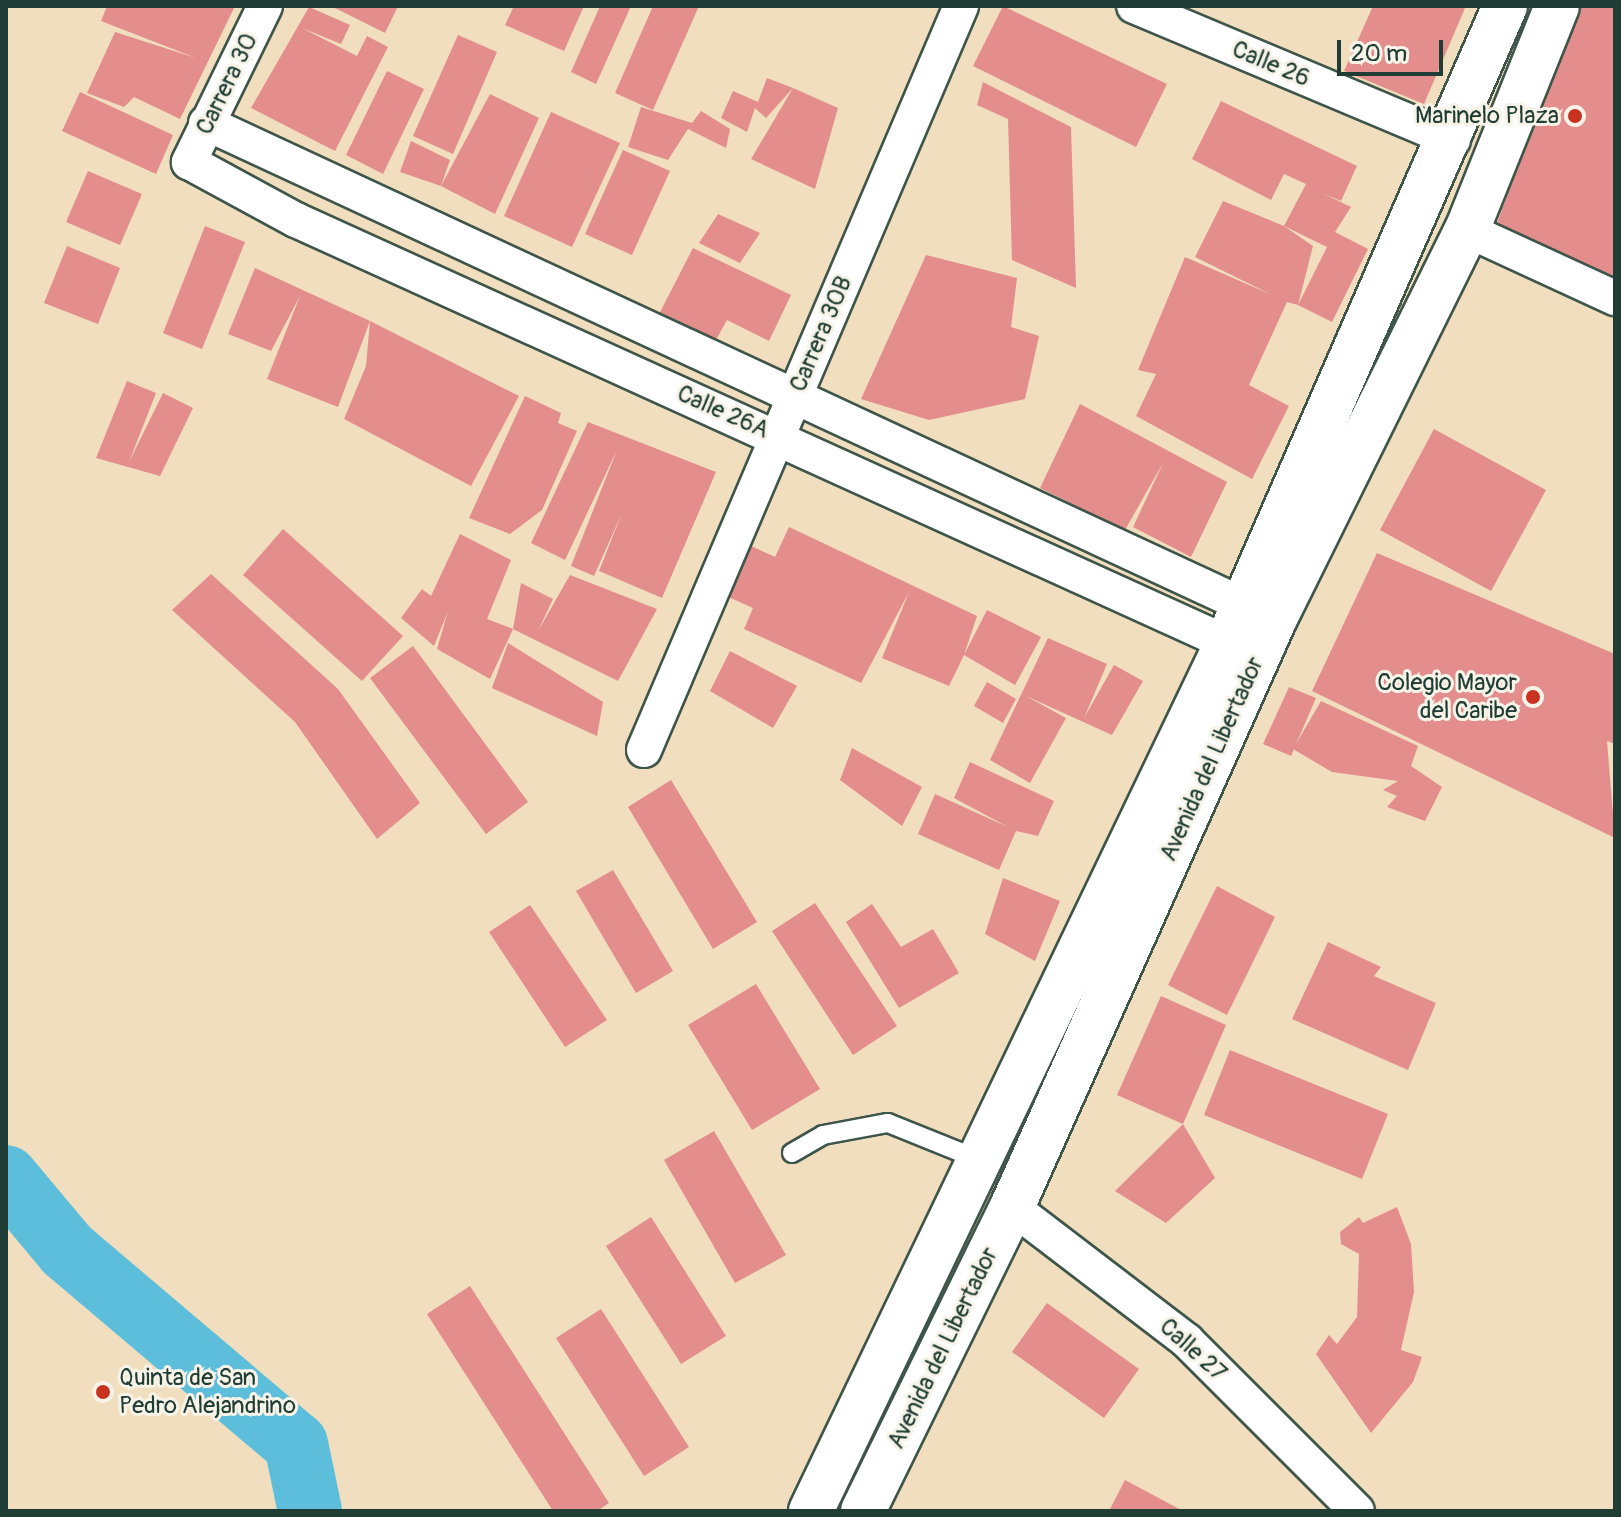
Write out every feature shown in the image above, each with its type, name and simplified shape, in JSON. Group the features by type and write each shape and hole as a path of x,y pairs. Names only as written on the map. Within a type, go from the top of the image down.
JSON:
{"main road":[{"name":"Avenida del Libertador","path":"863,1511 1012,1207 1453,140 1505,6"},
{"name":"Avenida del Libertador","path":"811,1511 975,1158 1251,629 1467,230 1557,6"}],"street":[{"name":"Carrera 30","path":"189,162 265,6"},
{"name":"Carrera 30B","path":"644,750 961,6"},
{"name":"Calle 26","path":"1134,6 1453,140"},
{"name":"Calle 26A","path":"206,123 795,396 1251,629"},
{"name":"Calle 26A","path":"189,162 296,220 778,437 1251,629"},
{"path":"1467,230 1615,298"},
{"name":"Calle 27","path":"1012,1207 1187,1341 1357,1511"}],"lane":[{"path":"792,1153 823,1135 888,1123 975,1158"}],"building":[{"path":"107,6 235,6 180,119 134,97 124,107 87,93 115,32 196,58 101,21"},
{"path":"331,6 398,6 385,33"},
{"path":"514,6 584,6 564,51 505,25"},
{"path":"600,6 631,6 596,84 571,72"},
{"path":"653,6 699,6 653,110 615,93"},
{"path":"1003,6 1167,84 1136,147 973,66"},
{"path":"1373,6 1465,8 1424,104 1344,71"},
{"name":"Marinelo Plaza","path":"1575,6 1615,6 1615,286 1496,226"},
{"path":"309,7 350,25 341,44 302,28 357,56 367,36 388,47 335,151 251,108"},
{"path":"458,35 497,52 453,154 413,136"},
{"path":"387,71 424,89 383,174 346,155"},
{"path":"767,78 793,88 766,118 755,108 747,132 721,118 733,91 758,102"},
{"path":"983,82 1071,127 1076,288 1012,260 1008,119 977,105"},
{"path":"793,88 838,108 815,189 751,159"},
{"path":"80,92 173,135 156,174 62,131"},
{"path":"490,94 539,118 495,214 441,186"},
{"path":"1221,101 1357,166 1341,201 1322,193 1351,207 1335,232 1368,249 1332,322 1298,305 1327,247 1284,226 1306,184 1284,174 1271,200 1192,159"},
{"path":"641,107 692,123 701,111 730,129 726,148 688,129 668,160 628,147"},
{"path":"551,112 620,143 572,247 504,216"},
{"path":"411,141 450,160 441,186 400,172"},
{"path":"623,150 670,171 632,255 585,234"},
{"path":"88,171 142,194 120,245 66,222"},
{"path":"1223,201 1284,226 1313,246 1298,305 1287,302 1249,385 1289,406 1252,479 1136,416 1156,374 1138,370 1185,257 1272,295 1195,257"},
{"path":"718,214 760,233 740,263 699,243"},
{"path":"205,226 245,242 202,349 163,333"},
{"path":"67,246 120,268 98,324 44,303"},
{"path":"693,248 791,295 769,341 727,320 712,347 657,318"},
{"path":"926,255 1017,278 1011,327 1039,336 1025,399 929,420 861,399"},
{"path":"255,268 370,321 338,407 267,379 300,296 271,351 228,334"},
{"path":"370,321 519,396 471,486 344,419 366,366"},
{"path":"127,381 156,393 129,462 163,393 193,408 160,476 96,458"},
{"path":"525,396 561,413 558,423 577,431 542,510 510,534 469,518"},
{"path":"1080,404 1227,482 1191,557 1133,527 1163,463 1125,530 1040,488"},
{"path":"588,422 716,472 662,598 599,571 622,513 594,576 571,566 617,450 565,560 531,543"},
{"path":"1434,429 1546,490 1491,591 1380,530"},
{"path":"789,527 977,616 964,655 949,686 882,658 909,592 861,683 744,629 753,608 724,595 747,544 775,557"},
{"path":"283,529 403,636 362,681 243,575"},
{"path":"460,534 511,560 487,619 513,629 490,679 437,649 448,611 434,646 401,618 422,589 431,596"},
{"name":"Colegio Mayor del Caribe","path":"1377,553 1615,654 1615,744 1607,741 1615,838 1312,691"},
{"path":"211,574 338,689 420,803 377,839 295,722 172,610"},
{"path":"570,575 657,609 618,681 513,629 521,583 553,599 538,631"},
{"path":"987,610 1041,637 1015,685 964,655"},
{"path":"1048,638 1107,664 1084,718 1114,665 1143,681 1112,735 1026,696 1066,718 1030,783 990,760"},
{"path":"508,643 603,702 597,736 492,688"},
{"path":"413,646 528,802 486,834 370,678"},
{"path":"730,651 797,686 773,728 710,691"},
{"path":"987,682 1016,699 1003,723 974,706"},
{"path":"1289,687 1316,698 1291,756 1263,744"},
{"path":"1321,701 1418,746 1411,766 1442,787 1425,821 1387,807 1397,796 1383,790 1398,781 1332,772 1293,749"},
{"path":"852,748 922,787 902,826 840,780"},
{"path":"970,762 1054,801 1038,836 1016,831 999,870 918,834 935,794 1008,827 954,798"},
{"path":"671,780 757,922 713,949 628,807"},
{"path":"613,870 673,971 636,993 576,891"},
{"path":"1003,878 1060,901 1035,961 985,934"},
{"path":"1217,886 1275,917 1227,1015 1168,985"},
{"path":"815,903 897,1026 853,1055 772,931"},
{"path":"872,904 901,947 933,929 959,973 899,1008 846,922"},
{"path":"530,905 607,1020 565,1047 489,932"},
{"path":"1328,942 1381,967 1374,976 1436,1003 1408,1070 1292,1019"},
{"path":"756,984 820,1089 752,1130 688,1025"},
{"path":"1161,996 1226,1025 1183,1124 1117,1095"},
{"path":"1230,1050 1388,1114 1362,1179 1204,1115"},
{"path":"1183,1124 1215,1178 1166,1223 1115,1191"},
{"path":"714,1131 786,1255 735,1283 664,1160"},
{"path":"1397,1207 1411,1244 1414,1292 1401,1350 1422,1357 1413,1382 1371,1433 1316,1354 1329,1335 1337,1344 1357,1317 1359,1254 1341,1244 1340,1232 1359,1217 1363,1223"},
{"path":"651,1217 726,1336 681,1364 606,1246"},
{"path":"470,1286 609,1503 597,1511 553,1511 427,1314"},
{"path":"1047,1303 1139,1369 1104,1418 1012,1352"},
{"path":"601,1309 689,1447 644,1476 556,1338"},
{"path":"1125,1480 1183,1511 1109,1511"}],"waterway":[{"path":"6,1177 67,1250 296,1444 310,1511"}],"place":[{"name":"Marinelo Plaza","path":"1575,116"},
{"name":"Colegio Mayor del Caribe","path":"1533,697"},
{"name":"Quinta de San Pedro Alejandrino","path":"103,1392"}]}
